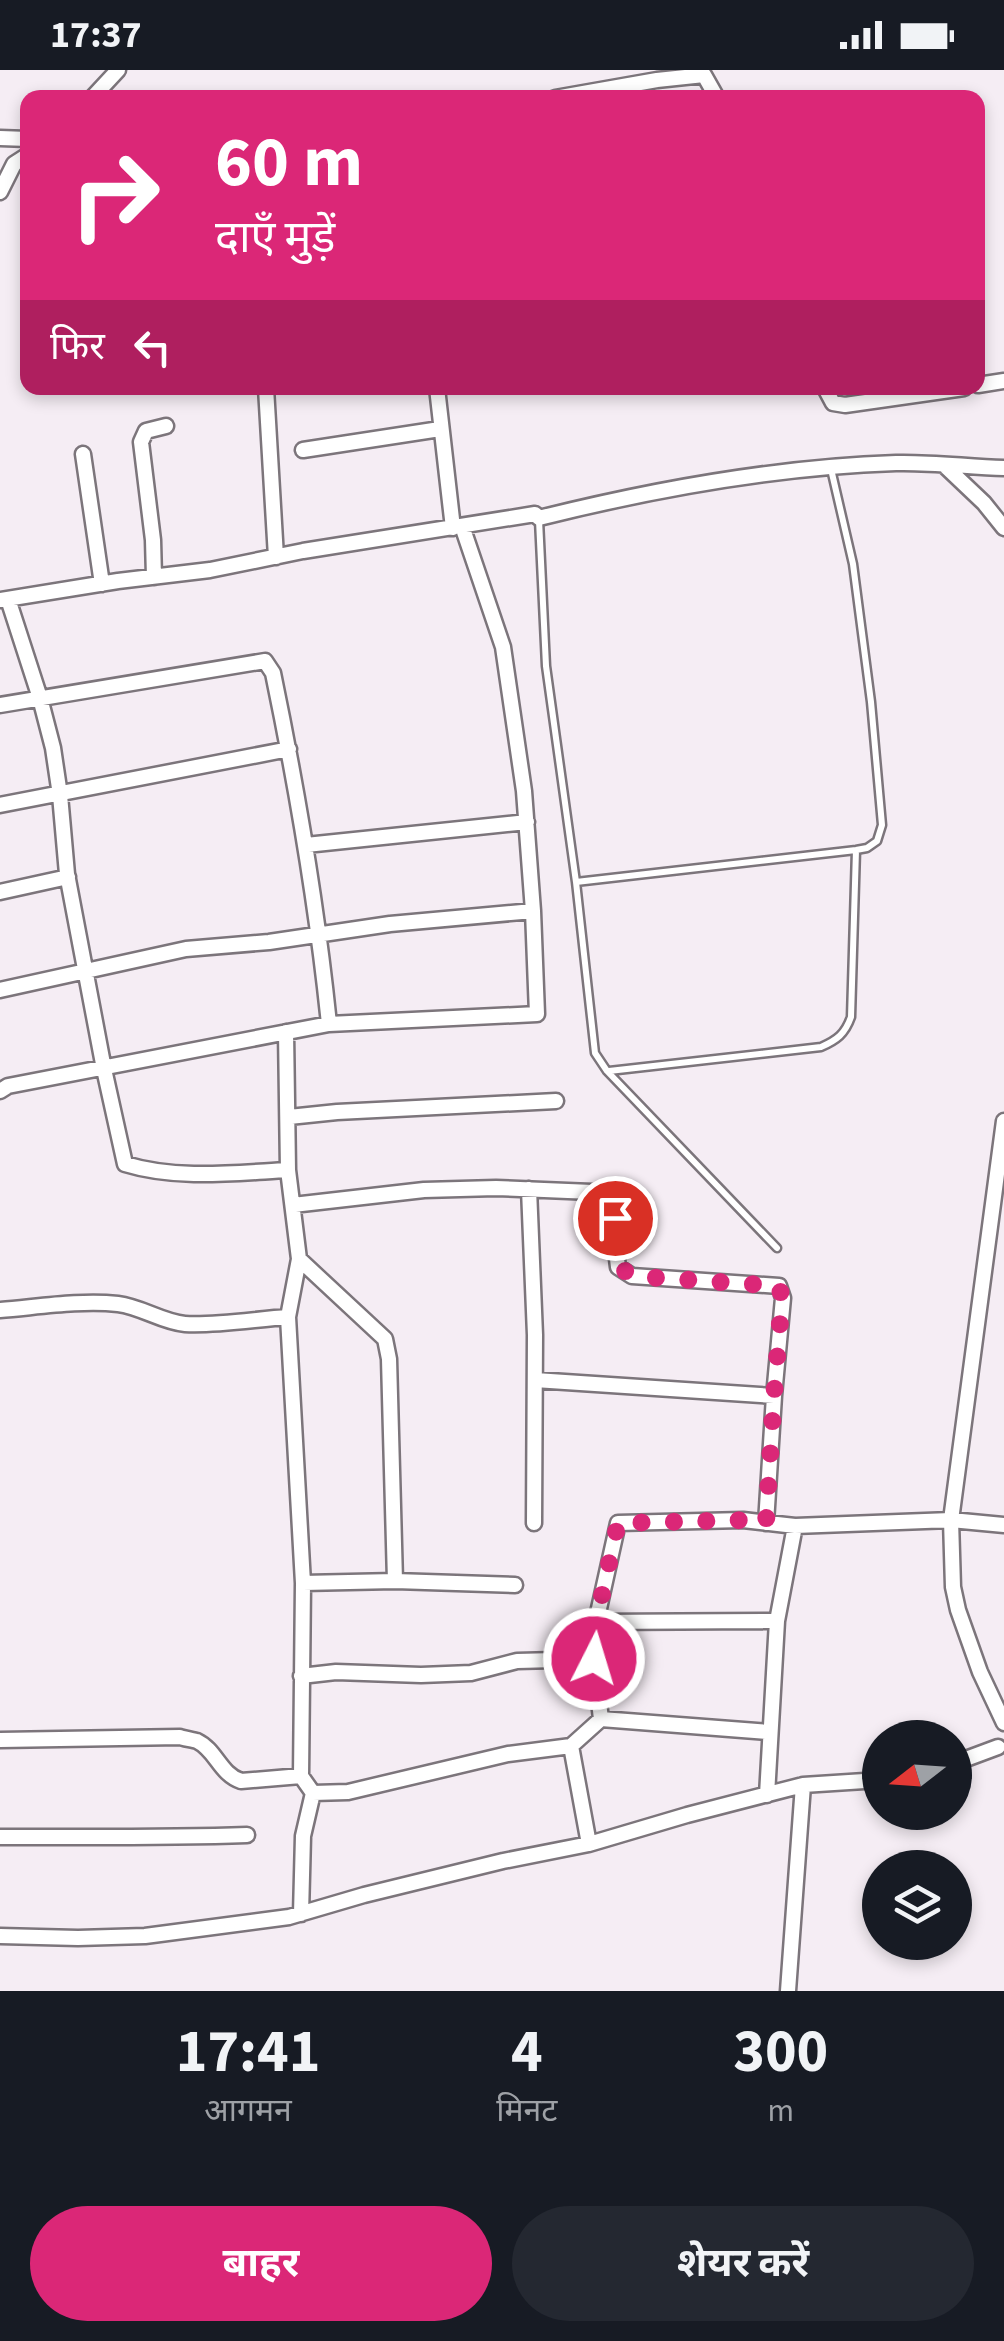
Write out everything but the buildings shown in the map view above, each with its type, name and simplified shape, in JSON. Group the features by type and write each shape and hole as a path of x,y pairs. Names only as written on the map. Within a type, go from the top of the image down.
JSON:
{"street":[{"path":"99,90 118,70"},
{"path":"600,90 704,75 712,90"},
{"path":"0,192 14,164 20,160"},
{"path":"266,395 276,557"},
{"path":"0,1090 328,1024 537,1014 526,822 503,647 457,527 438,395"},
{"path":"829,395 833,403 844,405 915,395"},
{"path":"154,577 141,442 146,430 166,426"},
{"path":"303,450 440,430"},
{"path":"83,454 102,584"},
{"path":"288,1170 205,1174 149,1171 125,1164 68,877 53,748 40,698 4,599 210,570 535,514 539,518 617,499 786,471 896,463 1004,468"},
{"path":"943,465 984,503 1004,528"},
{"path":"0,705 264,661 273,673 306,845 320,932 328,1024"},
{"path":"0,805 289,750"},
{"path":"306,845 526,822"},
{"path":"0,892 68,877"},
{"path":"0,990 186,949 534,911"},
{"path":"286,1032 288,1170 300,1259 288,1317 302,1584 301,1776 312,1793 302,1836 301,1914"},
{"path":"289,1117 556,1100"},
{"path":"972,1759 1001,1752 999,1736 1004,1726 958,1610 953,1587 952,1520 1004,1120"},
{"path":"529,1189 535,1336 534,1522"},
{"path":"293,1204 424,1190 592,1192 608,1205 615,1218 618,1266 632,1276 779,1286 782,1298 766,1523"},
{"path":"300,1259 385,1339 389,1359 395,1580"},
{"path":"0,1310 121,1304 187,1324 288,1317"},
{"path":"534,1380 774,1396"},
{"path":"601,1719 594,1659 596,1622 618,1523 744,1520 796,1526 952,1520 1004,1525"},
{"path":"766,1795 778,1621 796,1526"},
{"path":"302,1584 395,1580 515,1585"},
{"path":"596,1622 778,1621"},
{"path":"301,1676 336,1672 471,1673 518,1661 594,1659"},
{"path":"312,1793 348,1792 508,1754 570,1746 601,1719 769,1732"},
{"path":"0,1740 180,1737 196,1740 205,1747 234,1779 301,1776"},
{"path":"570,1746 590,1844"},
{"path":"0,1936 145,1936 301,1914 503,1861 590,1844 803,1785 862,1781"},
{"path":"788,1991 803,1785"},
{"path":"0,1837 247,1835"}],"lane":[{"path":"576,882 856,850 877,841 882,825 871,702 853,564 830,468"},
{"path":"539,518 546,666 595,1054 777,1248"},
{"path":"607,1071 802,1049 836,1040 846,1031 851,1017 856,850"}],"route":[{"path":"594,1659 596,1622 618,1523 766,1523 782,1298 779,1286 632,1276 618,1266 615,1218"}]}
